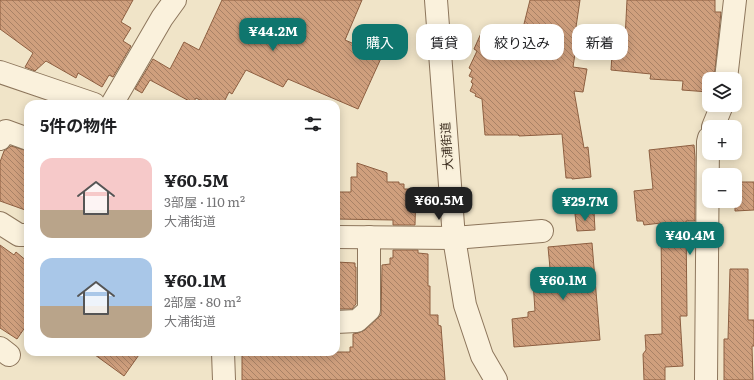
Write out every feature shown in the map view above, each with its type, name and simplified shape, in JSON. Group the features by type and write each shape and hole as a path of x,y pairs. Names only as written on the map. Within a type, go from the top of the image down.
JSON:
{"street":[{"path":"114,100 162,18 175,0"},
{"name":"大浦街道","path":"436,0 454,238 465,305 482,356 496,380"},
{"path":"727,72 735,0"},
{"path":"0,72 82,100"},
{"path":"0,139 6,131 24,138"},
{"path":"706,380 708,160"},
{"path":"0,223 19,235 24,235"},
{"path":"340,237 454,238 542,231"},
{"path":"340,322 356,321 369,310 369,237"},
{"path":"223,356 224,380"}],"building":[{"path":"0,0 133,0 121,22 131,28 123,41 131,46 113,77 109,75 102,87 78,73 76,78 46,61 35,71 25,67 33,53 0,29"},
{"path":"222,0 362,0 345,40 352,43 352,60 380,60 358,109 288,79 283,87 246,70 232,94 229,92 225,100 200,100 196,98 195,100 187,100 150,80 142,93 135,89 153,59 170,69 184,42 199,50"},
{"path":"530,0 580,0 576,24 572,24 572,60 574,60 573,67 587,69 583,92 574,91 584,148 588,147 591,177 572,179 566,178 562,134 519,136 485,135 482,99 475,96 476,94 470,91 473,84 471,82 473,78 469,76 472,70 469,68 477,51 474,49 480,36 480,60 564,60 564,24 524,24"},
{"path":"627,0 715,0 715,12 721,12 715,72 702,72 702,91 682,90 683,81 650,79 651,74 611,70 612,60 628,60 628,24 626,24"},
{"path":"694,145 695,221 686,221 687,316 680,316 683,366 665,367 665,380 644,380 643,354 646,350 645,335 662,334 661,223 644,225 643,221 637,221 634,191 653,189 649,150"},
{"path":"11,146 24,150 24,210 0,201 0,162 4,151"},
{"path":"357,163 387,173 387,182 399,182 399,184 404,184 404,189 416,189 415,225 393,225 393,220 340,219 340,192 351,192 351,177 357,177"},
{"path":"742,182 754,182 754,210 735,211 735,208 742,208"},
{"path":"594,212 595,230 577,231 575,214"},
{"path":"592,243 600,340 514,347 512,319 528,317 528,312 535,311 533,281 551,279 548,247"},
{"path":"0,245 14,255 16,252 24,259 24,329 17,339 0,328"},
{"path":"393,250 418,250 418,253 428,254 430,315 438,315 438,325 441,326 445,380 242,380 242,356 340,356 340,352 350,352 350,347 353,347 353,334 365,330 381,315 382,265 390,264 390,258 393,258"},
{"path":"340,262 355,263 356,304 352,309 340,309"},
{"path":"730,269 748,269 748,320 754,320 754,346 752,346 753,380 724,380 724,339 728,339"},
{"path":"96,356 138,356 124,376"}]}
